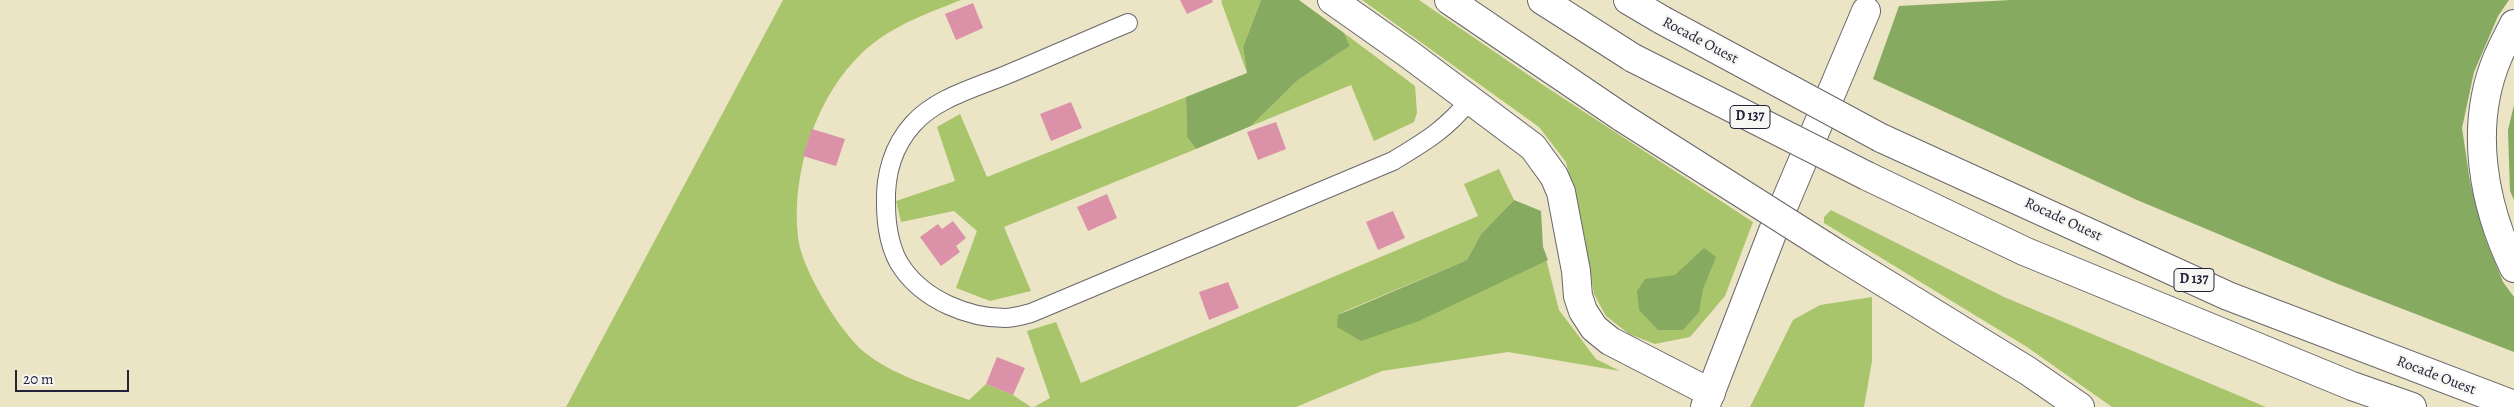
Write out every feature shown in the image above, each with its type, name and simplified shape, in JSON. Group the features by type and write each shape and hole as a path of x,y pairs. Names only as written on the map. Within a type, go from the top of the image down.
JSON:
{"main road":[{"path":"1332,0 1533,147 1554,176 1561,192 1567,218 1578,296 1583,311 1594,328 1610,341 1708,400 1773,231 1866,11"},
{"path":"1449,0 1623,118 1836,253 2028,371 2080,407"},
{"name":"D 137","path":"1542,0 1633,58 1867,176 2024,251 2352,386 2412,407"},
{"name":"Rocade Ouest","path":"1628,0 1881,138 2228,296 2514,405"},
{"path":"2514,24 2496,60 2486,98 2482,138 2484,180 2491,213 2514,268"}],"lane":[{"path":"1128,23 946,100 914,124 899,144 889,167 886,190 886,215 890,240 902,268 927,292 957,309 978,316 1007,318 1031,313 1393,161 1435,136 1452,122 1470,100"}],"green space":[{"path":"783,0 961,0 910,21 886,34 864,51 847,69 832,90 810,136 803,162 797,212 798,237 806,265 823,298 843,329 863,351 900,374 969,400 986,384 1013,395 1031,407 566,407"},
{"path":"1261,0 1243,47 1247,73 1221,1"},
{"path":"1261,0 1299,0 1344,33 1350,46 1298,80 1251,126 1196,149 1187,137 1186,97 1247,73 1243,47"},
{"path":"1362,0 1419,0 1543,85 1753,222 1725,296 1690,337 1655,344 1629,334 1606,316 1594,294 1584,234 1566,162 1539,127"},
{"path":"2011,0 2509,0 2498,16 2474,72 2462,128 2470,182 2485,238 2503,282 2514,297 2514,352 2333,282 2137,200 1873,79 1899,6"},
{"path":"1344,33 1415,86 1417,113 1414,122 1374,141 1351,85 1251,126 1298,80 1350,46"},
{"path":"1186,97 1187,137 1196,149 1004,227 1031,291 990,301 956,288 977,231 954,211 901,222 896,201 955,181 937,127 960,114 987,177"},
{"path":"2514,105 2514,200 2510,191 2508,130"},
{"path":"1499,169 1514,200 1481,234 1467,260 1338,314 1543,247 1559,310 1596,359 1620,371 1508,352 1382,371 1296,407 1034,407 1050,398 1027,331 1056,322 1081,383 1478,216 1464,184"},
{"path":"1514,200 1541,211 1543,247 1548,260 1419,321 1361,341 1337,327 1338,315 1467,260 1481,234"},
{"path":"1831,210 2004,297 2266,407 2112,407 2027,347 1824,223 1824,217"},
{"path":"1704,248 1716,257 1703,289 1699,312 1683,330 1658,330 1639,310 1637,291 1645,279 1675,275"},
{"path":"1872,297 1872,361 1864,407 1750,407 1793,320 1820,305"}],"building":[{"path":"1180,0 1212,0 1213,2 1187,14"},
{"path":"973,3 983,28 956,40 945,14"},
{"path":"1071,102 1082,128 1051,141 1040,114"},
{"path":"1276,122 1286,149 1258,160 1247,132"},
{"path":"812,129 845,139 836,166 803,156"},
{"path":"1107,194 1117,218 1088,231 1077,207"},
{"path":"1393,211 1405,238 1378,250 1366,222"},
{"path":"953,221 966,238 956,246 960,252 941,266 920,237 938,224 942,229"},
{"path":"1228,282 1239,308 1209,320 1199,292"},
{"path":"997,357 1025,368 1013,395 986,384"}]}
